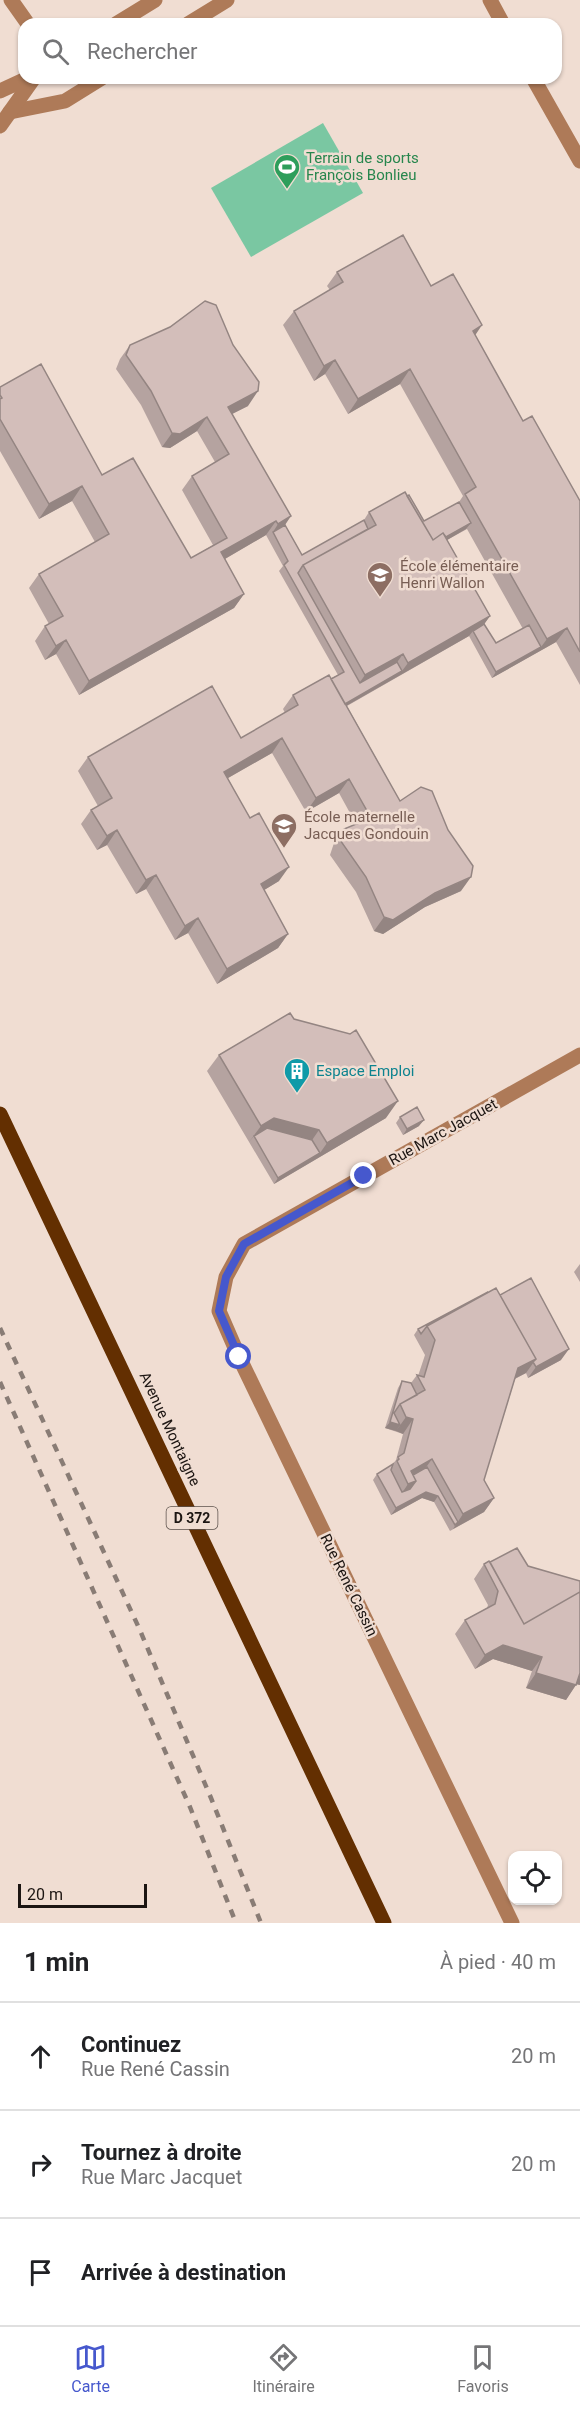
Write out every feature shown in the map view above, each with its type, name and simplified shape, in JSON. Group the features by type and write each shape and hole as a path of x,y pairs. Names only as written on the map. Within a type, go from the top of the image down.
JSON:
{"main road":[{"name":"Avenue Montaigne","path":"0,1114 384,1923"}],"street":[{"path":"11,0 24,18"},
{"path":"126,18 154,0"},
{"path":"198,18 227,0"},
{"path":"490,0 500,18"},
{"path":"0,91 18,83"},
{"path":"0,126 30,84"},
{"path":"10,112 65,101 92,84"},
{"path":"536,84 580,161"},
{"name":"Rue Marc Jacquet","path":"244,1244 580,1055"},
{"name":"Rue René Cassin","path":"244,1244 226,1277 219,1311 249,1378 512,1923"}],"green space":[{"name":"Terrain de sports François Bonlieu","path":"323,123 363,193 251,257 211,188"}],"building":[{"path":"403,235 431,286 453,274 482,325 473,331 523,421 532,416 580,501 580,652 567,628 547,639 465,494 476,487 410,369 358,399 335,360 324,366 294,311 343,282 337,272"},
{"path":"205,301 216,305 233,345 259,382 258,391 228,407 291,516 278,524 276,521 221,552 244,594 89,681 66,640 56,646 45,626 63,616 39,574 109,534 82,486 49,504 0,419 0,399 2,398 0,387 41,364 102,475 133,458 191,558 227,538 192,476 229,454 207,417 180,434 172,433 151,391 126,355 130,345 170,327"},
{"path":"405,492 433,540 443,533 490,616 408,663 403,654 365,675 303,565 376,525 369,512"},
{"path":"409,495 424,521 459,502 471,523 446,537 443,533 433,540 407,496"},
{"path":"364,520 368,529 303,565 298,573 360,683 397,662 402,671 345,704 331,679 344,672 284,565 288,561 273,532 285,525 302,555"},
{"path":"484,624 496,643 529,625 541,647 496,672 473,631"},
{"path":"329,675 400,801 421,787 432,791 448,830 473,866 471,877 435,893 393,920 384,917 366,877 340,840 344,829 371,818 349,779 316,798 282,738 224,772 250,818 259,813 289,867 261,884 288,934 227,969 198,918 185,926 156,875 146,880 117,830 107,836 91,810 112,798 88,757 212,686 241,738 298,705 293,695"},
{"name":"Espace Emploi","path":"290,1013 294,1019 350,1034 356,1030 398,1101 327,1143 319,1130 274,1118 261,1126 219,1055"},
{"path":"417,1107 424,1120 407,1129 400,1117"},
{"path":"267,1128 312,1140 320,1153 278,1178 254,1136"},
{"path":"531,1278 569,1349 536,1367 533,1362 536,1359 500,1295"},
{"path":"496,1288 536,1359 518,1368 484,1480 494,1498 463,1514 432,1459 411,1471 416,1481 408,1484 397,1461 398,1457 404,1453 413,1419 406,1417 400,1404 425,1390 417,1375 424,1377 435,1340 427,1326"},
{"path":"488,1292 427,1326 421,1334 418,1329"},
{"path":"402,1381 411,1383 417,1395 400,1404 394,1413 400,1425 390,1422"},
{"path":"393,1464 391,1470 402,1492 410,1489 416,1481 413,1475 427,1467 458,1522 455,1525 438,1496 426,1492 396,1508 377,1474"},
{"path":"517,1548 528,1566 580,1581 580,1592 524,1624 490,1562"},
{"path":"489,1561 524,1624 580,1592 580,1673 576,1685 536,1673 542,1657 503,1645 485,1655 465,1620 495,1604 498,1591 484,1564"}],"railway":[{"path":"0,1328 139,1628 261,1923"},
{"path":"0,1382 190,1807 236,1923"}],"place":[{"name":"Terrain de sports François Bonlieu","path":"287,190"},
{"name":"École élémentaire Henri Wallon","path":"380,598"},
{"name":"École maternelle Jacques Gondouin","path":"284,849"},
{"name":"Espace Emploi","path":"297,1094"}],"route":[{"path":"239,1357 219,1311 226,1277 244,1244 364,1176"}]}
